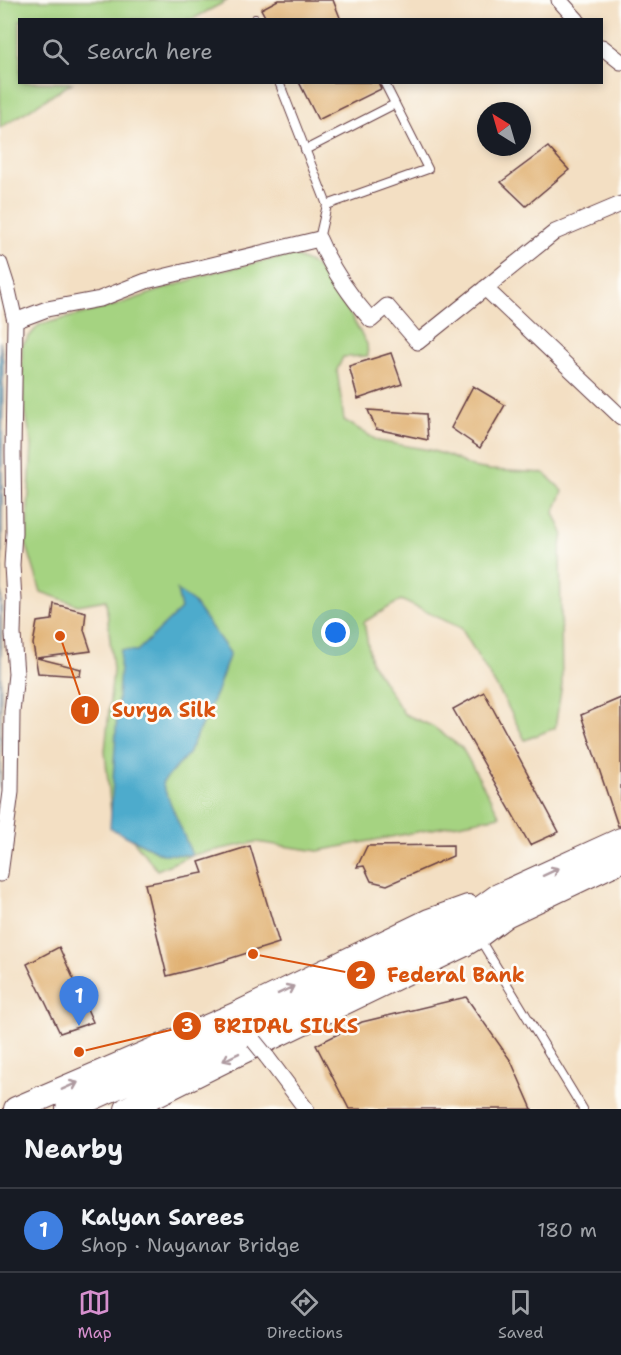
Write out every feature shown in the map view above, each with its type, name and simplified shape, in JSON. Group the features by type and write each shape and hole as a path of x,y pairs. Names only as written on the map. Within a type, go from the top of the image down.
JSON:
{"main road":[{"path":"68,1109 309,1000 502,905 621,840"},
{"path":"16,1109 235,1015 429,921 502,905 621,860"},
{"path":"127,1109 478,936 502,905"}],"street":[{"path":"560,0 575,18"},
{"path":"603,48 621,62"},
{"path":"15,321 47,309 100,299 146,281 319,239 329,264 352,298 371,320 387,306 418,342 555,232 621,204"},
{"path":"0,264 8,286 15,321 12,565 16,674 12,712 11,792 0,874"},
{"path":"485,288 621,417"},
{"path":"252,1038 306,1109"}],"lane":[{"path":"280,84 327,206 319,239"},
{"path":"327,206 428,169 385,84"},
{"path":"305,150 395,104"},
{"path":"478,936 583,1109"}],"green space":[{"path":"0,0 228,0 195,18 18,18 18,84 70,84 0,128"},
{"path":"293,255 312,264 330,279 367,344 368,356 343,357 337,370 344,420 378,441 430,450 472,467 544,473 563,491 554,513 563,533 560,553 562,684 555,728 525,740 504,699 461,628 401,600 364,622 371,662 404,714 432,726 462,748 500,816 318,851 256,842 192,855 157,870 111,813 105,751 113,670 106,600 78,605 41,592 26,543 32,445 23,400 22,345 39,325 117,305 214,272"}],"water":[{"path":"0,341 3,361 0,788"},
{"path":"177,590 194,603 230,653 217,691 188,754 162,783 192,855 162,854 110,828 121,650 137,651 181,609"}],"building":[{"path":"278,0 333,0 340,18 266,18 261,9"},
{"path":"300,84 379,84 381,89 318,120"},
{"path":"548,147 569,170 526,206 501,182"},
{"path":"391,353 402,384 358,399 349,366"},
{"path":"473,386 505,405 480,448 451,428"},
{"path":"368,410 426,414 428,440 376,429"},
{"path":"54,604 86,612 84,630 91,651 37,658 81,669 80,676 38,673 33,644 37,622 52,620"},
{"path":"484,692 559,832 530,845 453,709"},
{"path":"621,698 621,826 618,826 581,715"},
{"path":"453,845 453,856 387,885 371,881 364,866 357,867 367,846"},
{"path":"250,846 279,943 225,961 167,976 145,884 203,873 199,862"},
{"path":"59,947 93,1022 60,1033 27,964"},
{"path":"466,997 511,1061 532,1109 349,1109 316,1045 362,1022"}],"place":[{"name":"Surya Silk","path":"60,636"},
{"name":"Federal Bank","path":"253,954"},
{"name":"Kalyan Sarees","path":"79,1026"},
{"name":"BRIDAL SILKS","path":"79,1052"}]}
